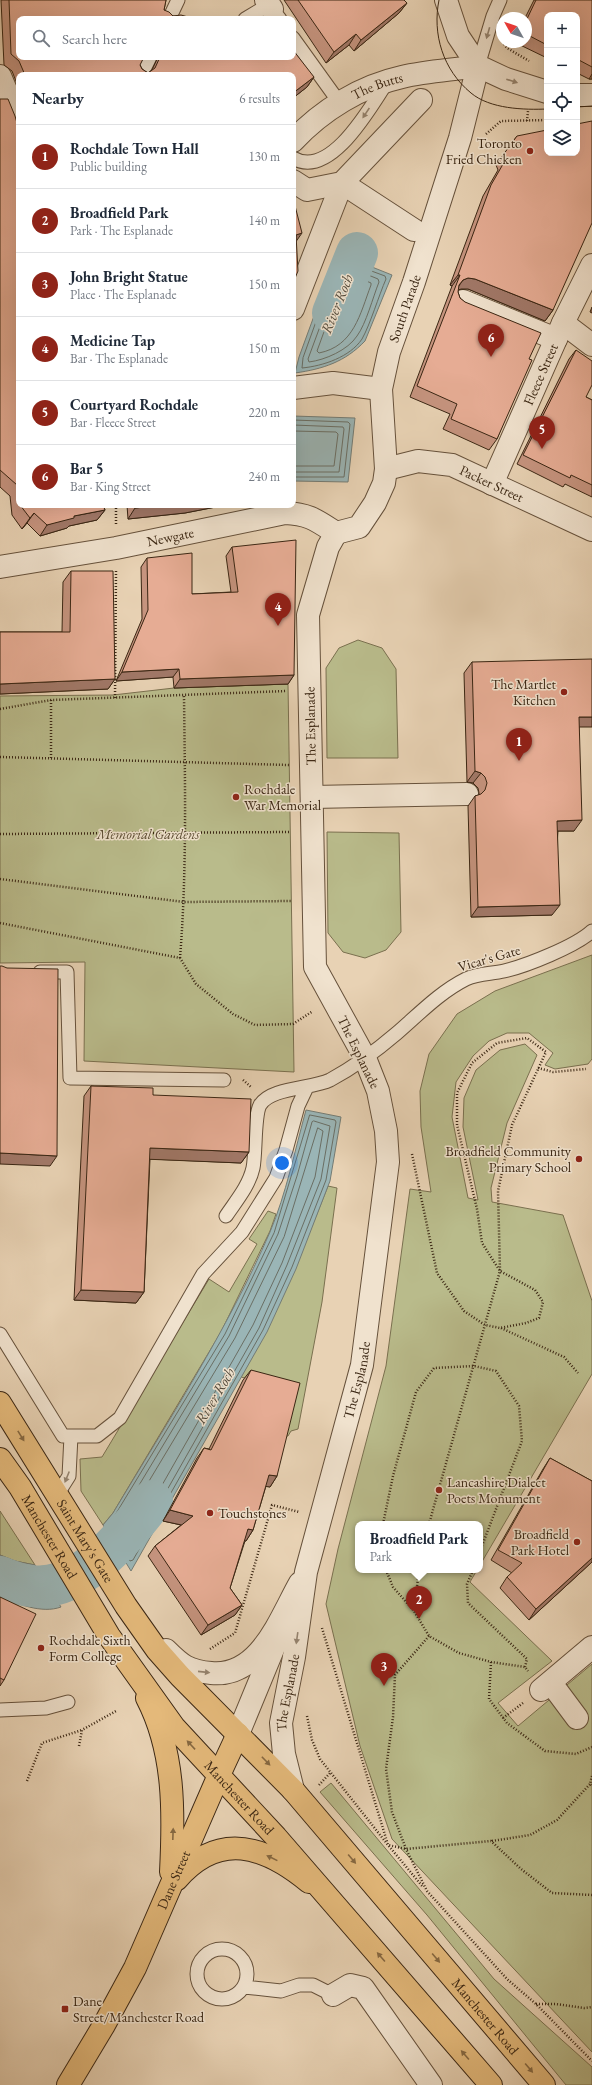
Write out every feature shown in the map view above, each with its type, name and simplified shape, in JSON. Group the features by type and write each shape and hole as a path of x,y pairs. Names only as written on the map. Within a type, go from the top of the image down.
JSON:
{"main road":[{"name":"Saint Mary's Gate","path":"0,1403 126,1606"},
{"name":"Manchester Road","path":"0,1458 20,1487 101,1620 109,1636 174,1727 337,1906 490,2085"},
{"name":"Manchester Road","path":"126,1606 139,1627 180,1676 293,1790 544,2085"},
{"path":"129,1664 157,1717 165,1744 170,1777 174,1829 170,1887"},
{"name":"Dane Street","path":"68,2085 104,2025 135,1968 238,1734"},
{"path":"170,1887 189,1866 203,1856 219,1850 238,1848 252,1850 290,1866 337,1906"},
{"name":"Dane Street","path":"81,2085 104,2025"}],"street":[{"path":"446,0 458,36 478,66 506,80 544,91"},
{"name":"The Butts","path":"296,138 307,126 339,102 388,81 416,74 478,66"},
{"name":"South Parade","path":"336,533 359,527 376,504 384,483 386,469 381,389 388,352 414,282 460,138 478,66"},
{"path":"0,76 16,114"},
{"path":"580,95 592,95"},
{"path":"296,301 342,183 421,100"},
{"path":"296,182 307,190 342,183 414,230"},
{"name":"Fleece Street","path":"492,484 560,331 592,265"},
{"path":"463,301 560,331 592,345"},
{"path":"296,388 333,383 381,389"},
{"name":"Packer Street","path":"386,469 418,461 452,465 592,530"},
{"name":"Newgate","path":"0,567 116,548 285,513 302,514 314,519 336,533"},
{"name":"The Esplanade","path":"293,1790 284,1754 281,1723 294,1656 306,1572 362,1365 388,1162 386,1131 378,1091 365,1058 315,967 308,616 328,547 336,533"},
{"path":"312,797 467,794"},
{"name":"The Esplanade","path":"139,1627 185,1668 220,1674 234,1671 248,1664 268,1640 306,1572"},
{"name":"The Esplanade","path":"238,1734 306,1572"},
{"path":"577,1718 546,1686 592,1647"},
{"path":"333,1995 350,1985 362,1988 431,2085"}],"lane":[{"path":"170,16 178,0"},
{"path":"478,66 492,16 500,0"},
{"path":"250,16 265,7 273,9"},
{"path":"296,42 339,102"},
{"path":"142,72 148,60"},
{"path":"296,160 302,163 314,162 333,152 362,119 388,81"},
{"name":"Vicar's Gate","path":"267,1098 281,1093 317,1086 330,1080 365,1058 452,987 468,978 486,973 504,971 539,961 592,931"},
{"path":"30,972 67,972 70,1078 224,1080"},
{"path":"0,1334 63,1436 97,1436 120,1418 203,1274 242,1232 276,1178 286,1150 298,1106 307,1087"},
{"path":"226,1216 247,1184 253,1169 257,1116 260,1105 267,1098"},
{"path":"57,1495 69,1476 71,1436"},
{"path":"0,1710 46,1708 68,1702"},
{"path":"244,1987 281,1991 299,1984 313,1986 333,1995"}],"path":[{"path":"507,48 531,62"},
{"path":"527,121 528,110"},
{"path":"484,135 501,121 544,120"},
{"path":"115,698 116,508"},
{"path":"0,709 51,700 310,690"},
{"path":"184,695 186,833 184,902 180,958 196,984 233,1014 255,1024 293,1024 332,998"},
{"path":"51,700 51,759"},
{"path":"0,758 311,765"},
{"path":"0,834 312,831"},
{"path":"0,879 184,902 314,901"},
{"path":"0,923 180,958"},
{"path":"430,1521 500,1271 498,1191 512,1125 546,1052 527,1038 497,1042 472,1063 457,1093 457,1125 477,1209 482,1243 500,1271 535,1290 543,1302 539,1318 526,1323 500,1328"},
{"path":"538,1068 553,1072 586,1069"},
{"path":"224,1080 242,1080 267,1098"},
{"path":"410,1147 437,1273 464,1311 485,1325 500,1328 564,1357 578,1373"},
{"path":"384,1521 393,1476 416,1392 434,1368 474,1366 496,1371 508,1387 519,1406 522,1441 483,1543"},
{"path":"205,1652 235,1633 272,1505 320,1519"},
{"path":"387,1573 393,1587 414,1611 429,1636 459,1653 491,1662 525,1667 546,1686"},
{"path":"414,1611 419,1573"},
{"path":"472,1573 467,1584 468,1603 527,1659 525,1667"},
{"path":"321,1624 388,1845"},
{"path":"427,1891 406,1849 392,1812 386,1769 393,1717 395,1674 429,1636"},
{"path":"491,1662 489,1699 507,1723 545,1751 576,1754 592,1747"},
{"path":"27,1782 42,1743 82,1730 116,1711"},
{"path":"306,1712 312,1740 320,1759 388,1845 427,1891 507,1979 536,2004 592,2061"},
{"path":"79,1746 82,1730"},
{"path":"388,1845 406,1849 491,1841 530,1834 557,1820 591,1786 592,1776"},
{"path":"491,1841 521,1870 552,1893 592,1895"},
{"path":"536,2004 556,2004 584,2008 592,2007"}],"green space":[{"path":"358,640 382,648 396,669 398,758 327,758 326,668 339,648"},
{"name":"Memorial Gardens","path":"288,684 294,1072 84,1061 85,962 0,963 0,696 113,695 174,688"},
{"path":"327,832 399,833 401,932 386,950 365,958 343,952 328,933"},
{"path":"592,955 592,1059 588,1064 555,1069 545,1065 553,1053 529,1033 507,1033 489,1041 473,1056 456,1082 452,1117 468,1198 478,1200 463,1127 464,1098 476,1070 500,1050 525,1044 537,1055 507,1123 491,1188 492,1202 563,1215 592,1301 592,1374 483,1560 483,1521 355,1521 355,1573 475,1573 470,1582 552,1661 498,1703 518,1726 592,1664 592,2052 392,1839 360,1746 326,1604 338,1549 386,1366 410,1189 431,1192 421,1127 420,1091 429,1054 457,1014 495,991"},
{"path":"328,1186 337,1188 322,1302 298,1429 291,1431 288,1436 285,1436 295,1391 241,1377 277,1307"},
{"path":"268,1211 276,1214 270,1231 221,1332 113,1513 103,1525 81,1491 80,1459 102,1457 209,1279 229,1292 257,1244 249,1239"},
{"path":"0,1511 35,1565 15,1561 0,1555"},
{"path":"331,1783 494,1979 592,2067 592,2085 566,2085 427,1915 320,1792"}],"water":[{"path":"337,253 392,275 365,341 350,354 333,363 324,367 296,373 299,357"},
{"path":"296,416 355,418 348,482 296,481"},
{"path":"306,1110 341,1117 330,1181 296,1269 267,1332 131,1571 103,1525 113,1513 176,1410 216,1340 253,1269 281,1203"},
{"path":"0,1555 15,1561 35,1565 61,1607 54,1609 38,1609 22,1605 0,1596"}],"building":[{"path":"9,0 166,0 164,10 173,16 16,16 16,58 11,54"},
{"path":"298,0 404,0 407,3 361,40 356,34 334,52"},
{"path":"536,0 592,0 592,67 580,61 580,12 544,12 544,43 532,37 532,12 530,12"},
{"path":"296,54 314,77 296,91 296,72 149,72 155,68 159,60 296,60"},
{"path":"18,60 142,60 140,65 142,69 146,72 24,72"},
{"path":"0,99 8,99 16,120 16,484 0,470"},
{"path":"592,121 592,223 553,310 475,279 468,278 463,280 459,285 458,292 460,298 465,302 541,333 529,359 532,360 497,439 451,419 457,404 417,386 460,275 458,275 491,185 506,159 503,155 517,136 544,131 544,156 580,156 580,123"},
{"path":"296,210 302,233 296,235"},
{"path":"296,235 298,271 296,276"},
{"path":"576,350 592,361 592,385 586,397 592,400 592,485 571,475 570,478 523,455"},
{"path":"22,508 104,508 105,510 74,516 74,518 47,525 34,513 30,518"},
{"path":"296,540 294,675 180,679 179,669 122,672 148,610 147,558 192,553 192,594 238,592 232,547"},
{"path":"71,571 113,571 115,679 0,684 0,632 70,632"},
{"path":"592,659 592,717 579,717 582,820 557,821 560,905 478,907 475,796 481,794 485,790 487,783 485,777 481,773 475,771 472,662"},
{"path":"0,966 7,968 58,969 57,1156 0,1153"},
{"path":"91,1086 153,1088 153,1095 251,1099 249,1152 150,1148 144,1292 81,1290"},
{"name":"Touchstones","path":"251,1370 300,1383 277,1476 269,1475 253,1530 248,1529 230,1588 242,1605 208,1625 155,1546 193,1516 170,1510 204,1448 211,1450"},
{"path":"550,1458 592,1481 592,1558 536,1609 507,1577 522,1563 498,1550"},
{"path":"0,1597 36,1614 4,1680 0,1678"}],"waterway":[{"name":"River Roch","path":"333,313 357,253"},
{"name":"River Roch","path":"0,1577 20,1584 32,1586 50,1586 67,1580 84,1571 100,1559 129,1530 152,1501"}],"tram line":[{"path":"439,0 437,26 442,51 453,74 461,84 479,98 497,105 518,109 544,109"},
{"path":"580,107 592,106"}],"place":[{"name":"Toronto Fried Chicken","path":"530,151"},
{"name":"Bar 5","path":"491,357"},
{"name":"Courtyard Rochdale","path":"542,449"},
{"name":"Medicine Tap","path":"278,626"},
{"name":"The Martlet Kitchen","path":"564,692"},
{"name":"Rochdale Town Hall","path":"519,761"},
{"name":"Rochdale War Memorial","path":"236,797"},
{"name":"Broadfield Community Primary School","path":"579,1159"},
{"name":"Lancashire Dialect Poets Monument","path":"439,1490"},
{"name":"Touchstones","path":"210,1513"},
{"name":"Broadfield Park Hotel","path":"577,1542"},
{"name":"Broadfield Park","path":"419,1619"},
{"name":"Rochdale Sixth Form College","path":"41,1648"},
{"name":"John Bright Statue","path":"384,1686"},
{"name":"Dane Street/Manchester Road","path":"65,2009"}]}
